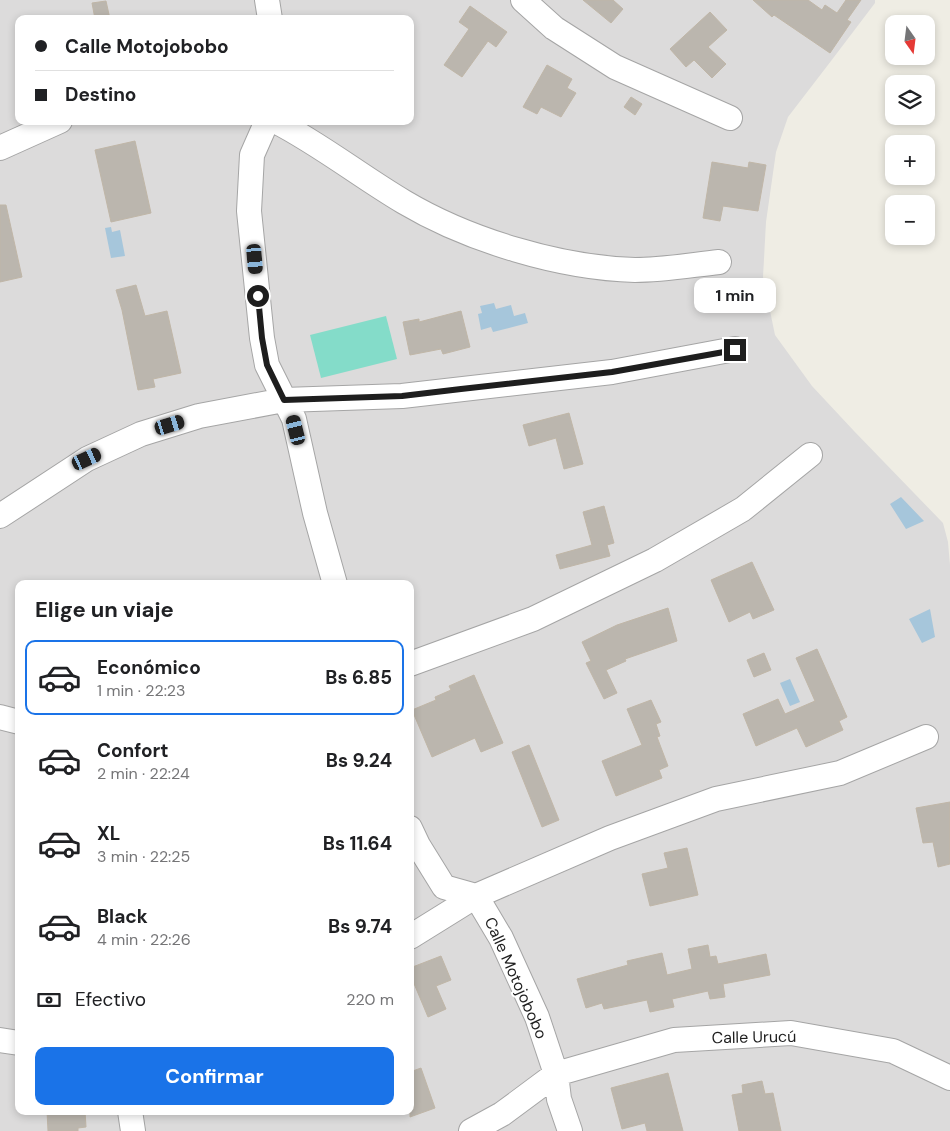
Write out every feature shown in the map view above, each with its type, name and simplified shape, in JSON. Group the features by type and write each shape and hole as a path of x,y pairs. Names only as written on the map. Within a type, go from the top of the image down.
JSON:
{"street":[{"path":"268,0 270,15"},
{"path":"523,0 554,28 615,67 730,118"},
{"path":"0,148 51,125"},
{"path":"265,125 252,155 249,210 262,338 267,365 294,420 315,513 334,580"},
{"path":"282,125 404,202 444,223 498,244 538,256 586,265 636,270 719,262"},
{"path":"0,516 87,459 141,434 199,416 284,400 402,396 612,372 735,350"},
{"path":"414,663 533,619 655,560 743,509 810,455"},
{"path":"0,717 15,721"},
{"path":"414,935 476,896 610,838 707,802 840,774 926,737"},
{"path":"414,836 444,887 476,896"},
{"name":"Calle Motojobobo","path":"476,896 501,938 534,1009 556,1074 560,1099 570,1131"},
{"name":"Calle Urucú","path":"556,1074 674,1040 791,1034 893,1051 950,1078"},
{"path":"0,1040 15,1042"},
{"path":"471,1131 502,1114 556,1074"},
{"path":"131,1115 133,1131"}],"shaded area":[{"path":"0,0 875,0 875,3 788,117 776,152 766,222 763,277 775,335 812,386 943,523 948,542 950,565 950,1131 0,1131"},
{"path":"111,227 112,232 120,230 125,256 111,258 105,228"},
{"path":"494,303 496,309 511,305 514,316 525,313 528,323 493,332 491,327 481,330 478,314 482,313 480,306"},
{"path":"386,316 397,359 321,378 310,335"},
{"path":"901,497 924,521 906,529 890,504"},
{"path":"930,609 935,637 922,643 909,619"},
{"path":"790,679 800,702 790,706 780,683"}],"building":[{"path":"583,0 613,0 623,9 611,23"},
{"path":"753,0 808,0 822,10 825,5 837,13 846,0 861,0 847,20 851,22 830,53 774,15 772,17"},
{"path":"106,1 109,15 94,15 92,3"},
{"path":"470,6 507,32 496,47 488,41 462,77 444,65 469,29 459,22"},
{"path":"710,12 727,30 708,47 726,64 712,78 694,60 686,67 670,49"},
{"path":"547,65 572,79 567,88 576,93 561,117 541,107 537,114 523,107"},
{"path":"631,97 642,104 635,115 624,107"},
{"path":"135,141 151,213 111,222 95,150"},
{"path":"712,162 748,168 749,162 766,165 758,211 723,206 720,221 703,218"},
{"path":"0,205 6,205 22,277 0,282"},
{"path":"136,285 145,316 167,311 181,373 153,379 155,387 138,390 122,310 116,290"},
{"path":"461,311 470,347 443,354 441,349 410,355 403,322 419,319 419,322"},
{"path":"569,413 583,464 564,469 556,438 529,446 523,425"},
{"path":"604,506 614,543 607,545 610,556 560,569 556,555 592,545 583,512"},
{"path":"752,562 774,610 753,619 750,612 729,622 711,580"},
{"path":"668,608 677,641 625,659 626,661 606,670 617,693 604,699 586,663 591,661 582,642 617,625"},
{"path":"817,649 847,717 839,721 843,730 806,747 797,728 756,746 743,714 778,699 785,714 815,701 796,658"},
{"path":"764,653 771,670 754,677 747,660"},
{"path":"474,675 503,743 481,752 475,738 432,757 414,715 414,709 436,700 435,697 451,690 449,686"},
{"path":"651,700 661,722 656,724 660,736 657,737 668,766 659,770 662,778 616,796 602,761 642,745 627,709"},
{"path":"529,745 559,820 542,827 512,752"},
{"path":"950,802 950,864 938,867 933,842 923,843 916,808"},
{"path":"687,848 698,895 650,906 642,874 668,868 664,853"},
{"path":"708,945 710,957 716,956 718,964 766,954 770,975 723,984 725,997 710,999 708,991 672,999 674,1007 650,1012 647,1000 604,1009 602,1003 586,1008 577,979 628,965 627,961 662,953 667,975 692,969 688,949"},
{"path":"441,956 451,980 436,986 446,1009 428,1017 414,984 414,966"},
{"path":"421,1068 435,1108 410,1117 410,1115 414,1115 414,1071"},
{"path":"668,1073 683,1131 647,1131 645,1123 622,1129 611,1088"},
{"path":"762,1081 765,1094 773,1093 781,1131 739,1131 732,1095 743,1093 742,1085"},
{"path":"47,1115 85,1115 86,1127 78,1128 78,1131 48,1131"}],"route":[{"path":"258,296 267,365 284,400 402,396 612,372 735,350"}]}
